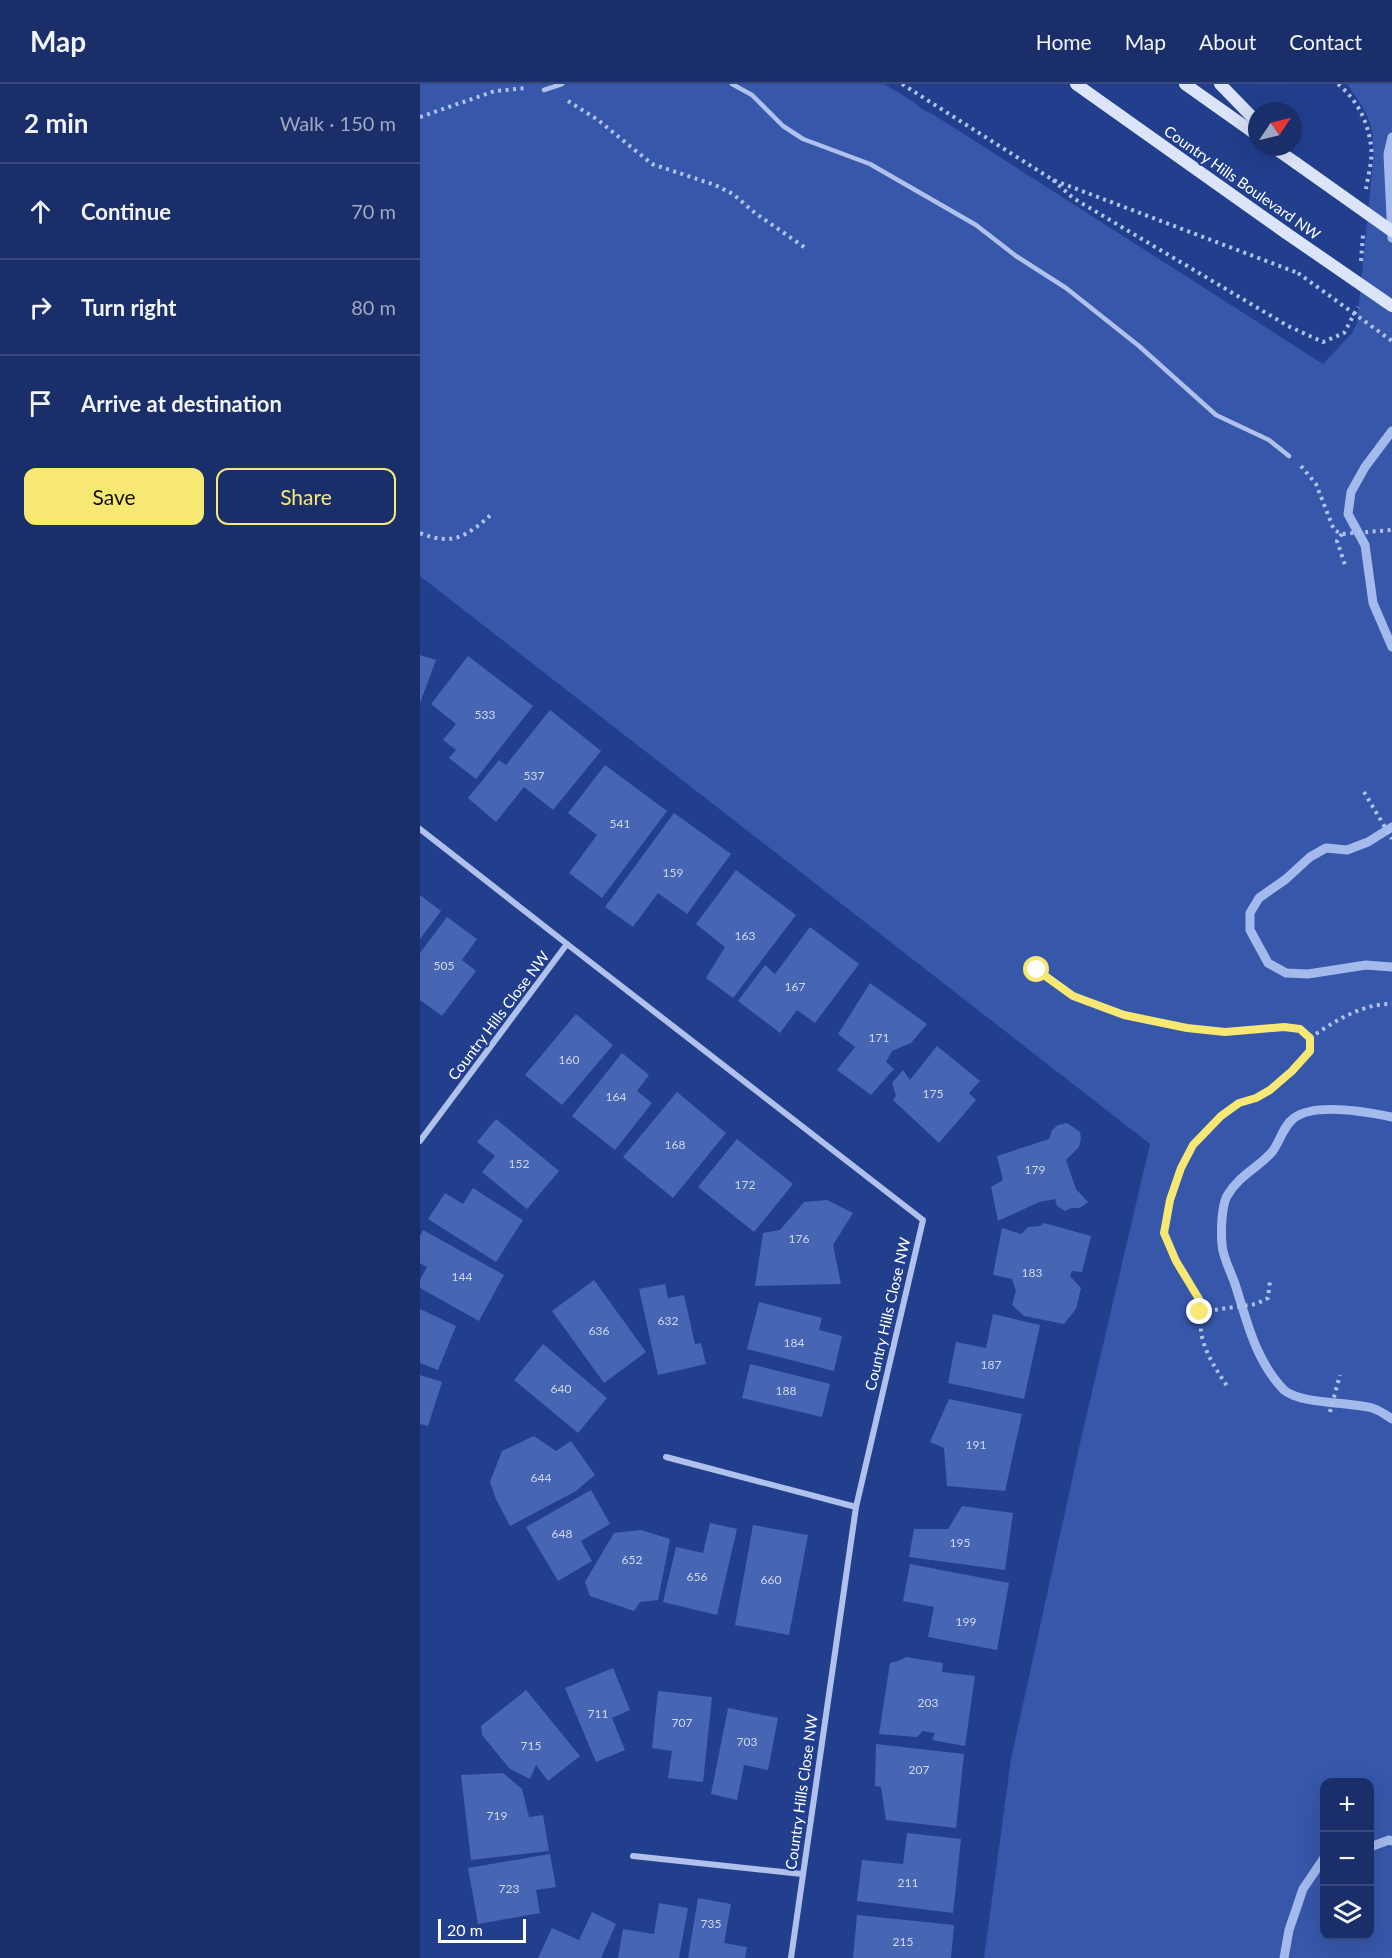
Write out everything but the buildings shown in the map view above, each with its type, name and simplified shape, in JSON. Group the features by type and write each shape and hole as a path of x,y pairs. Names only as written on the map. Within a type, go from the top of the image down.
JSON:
{"main road":[{"name":"Country Hills Boulevard NW","path":"1076,84 1392,306"},
{"path":"1185,84 1248,129"},
{"path":"1220,84 1248,114"},
{"path":"1286,156 1392,231"},
{"path":"1289,156 1296,163"}],"street":[{"path":"420,828 567,944"},
{"name":"Country Hills Close NW","path":"420,1141 567,944 923,1220 856,1507 791,1958"},
{"path":"666,1457 856,1507"},
{"path":"633,1856 802,1874"}],"lane":[{"path":"544,90 562,84"},
{"path":"732,84 752,94 783,126 803,139 870,164 976,225 1016,256 1066,288 1139,346 1216,415 1269,440 1289,456"}],"path":[{"path":"902,84 1053,180 1298,273 1392,341"},
{"path":"420,117 495,91 525,88 544,90 576,104 652,164 715,185 733,194 764,220 807,249"},
{"path":"1289,456 1305,469 1316,484 1334,530 1342,534 1392,530"},
{"path":"420,534 452,539 469,534 493,513"},
{"path":"1342,534 1337,541 1345,565"},
{"path":"1364,792 1392,839"},
{"path":"1037,970 1073,996 1124,1015 1187,1028 1225,1032 1284,1027 1300,1029 1310,1038 1310,1051 1292,1071 1270,1090 1256,1098 1239,1103 1221,1116 1193,1145 1181,1168 1170,1200 1164,1233 1176,1261 1199,1299 1202,1334 1208,1355 1229,1389"},
{"path":"1310,1038 1325,1027 1354,1012 1381,1004 1392,1004"},
{"path":"1200,1312 1256,1304 1268,1298 1270,1280"},
{"path":"1330,1412 1340,1375"}],"shaded area":[{"path":"420,84 884,84 1323,364 1352,333 1357,323 1373,163 1373,138 1369,120 1347,84 1392,84 1392,1958 984,1958 1011,1759 1081,1439 1150,1144 420,576"}],"waterway":[{"path":"1392,137 1388,154 1392,238"},
{"path":"1392,431 1365,467 1351,492 1348,514 1365,545 1373,603 1392,647"},
{"path":"1392,827 1368,842 1347,850 1326,848 1310,857 1286,879 1259,898 1250,913 1250,930 1268,963 1286,973 1308,974 1366,965 1392,967"},
{"path":"1392,1117 1328,1109 1303,1113 1294,1118 1287,1125 1272,1152 1242,1178 1227,1196 1222,1234 1224,1255 1253,1340 1266,1366 1284,1390 1301,1398 1372,1408 1392,1419"},
{"path":"1374,1846 1392,1841"},
{"path":"1284,1958 1289,1930 1303,1889 1320,1864"}],"route":[{"path":"1037,970 1073,996 1124,1015 1187,1028 1225,1032 1284,1027 1300,1029 1310,1038 1310,1051 1292,1071 1270,1090 1256,1098 1239,1103 1221,1116 1193,1145 1181,1168 1170,1200 1164,1233 1176,1261 1199,1299 1200,1312"}]}
